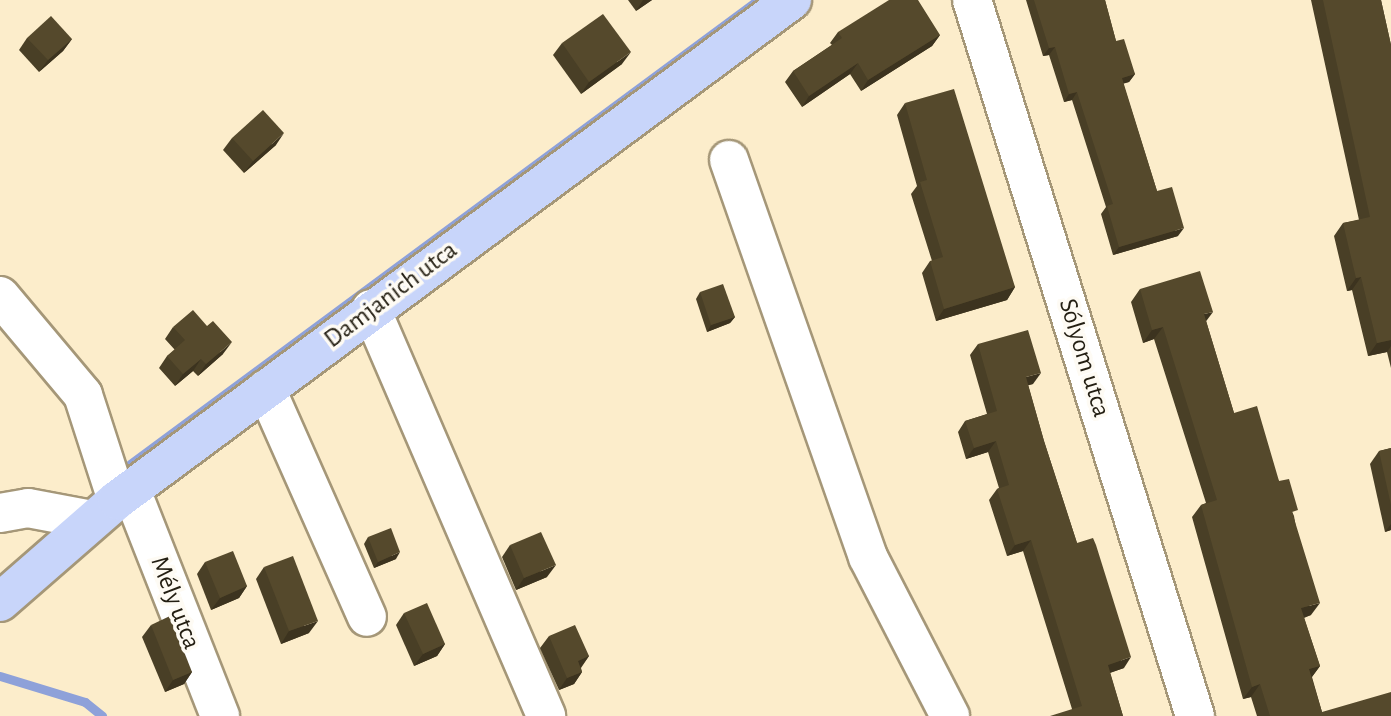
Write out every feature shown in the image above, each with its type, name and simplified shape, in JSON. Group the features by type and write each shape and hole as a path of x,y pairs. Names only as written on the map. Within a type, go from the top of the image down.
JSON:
{"main road":[{"name":"Damjanich utca","path":"0,602 113,503 371,309 792,0"}],"street":[{"name":"Sólyom utca","path":"972,0 1195,716"},
{"path":"729,160 869,557 950,716"},
{"name":"Mély utca","path":"0,296 83,395 113,503 220,716"},
{"path":"371,309 546,716"},
{"path":"266,389 367,617"},
{"path":"0,513 28,508 113,503"}],"building":[{"path":"889,0 918,0 940,35 868,80 858,63 809,96 793,71 842,38 838,32"},
{"path":"1034,0 1105,0 1116,41 1124,39 1135,74 1122,78 1157,191 1172,187 1184,228 1119,247 1107,206 1113,204 1077,92 1069,94 1055,47 1049,48"},
{"path":"1323,0 1381,0 1391,45 1391,340 1377,343 1361,277 1356,278 1343,223 1370,217"},
{"path":"603,14 631,52 589,82 562,43"},
{"path":"51,16 72,39 48,60 27,38"},
{"path":"954,89 1015,287 944,309 930,261 943,257 920,182 927,180 905,103"},
{"path":"263,110 284,133 253,161 232,138"},
{"path":"1200,271 1213,312 1204,314 1234,413 1257,406 1279,481 1289,479 1298,510 1292,512 1320,603 1301,608 1320,666 1309,669 1322,712 1391,692 1391,716 1270,716 1260,684 1252,687 1201,505 1217,500 1163,327 1152,330 1140,289"},
{"path":"723,284 735,317 711,325 700,292"},
{"path":"193,310 207,326 213,321 232,342 206,364 201,359 183,374 167,356 185,340 173,327"},
{"path":"1028,330 1041,373 1026,377 1044,441 1077,543 1093,538 1096,545 1131,657 1108,665 1123,716 1050,716 1082,706 1031,540 1015,545 997,489 1009,485 996,441 974,448 965,421 997,411 978,344"},
{"path":"1391,448 1391,505 1379,451"},
{"path":"391,528 400,552 378,562 368,537"},
{"path":"541,532 556,565 524,578 510,545"},
{"path":"233,551 247,586 220,598 205,562"},
{"path":"293,556 318,621 289,631 264,567"},
{"path":"427,603 445,644 423,654 404,613"},
{"path":"170,616 192,672 173,680 151,625"},
{"path":"575,625 589,656 578,661 582,672 567,678 549,636"}],"waterway":[{"path":"130,464 758,0"},
{"path":"0,676 85,702 102,716"}]}
